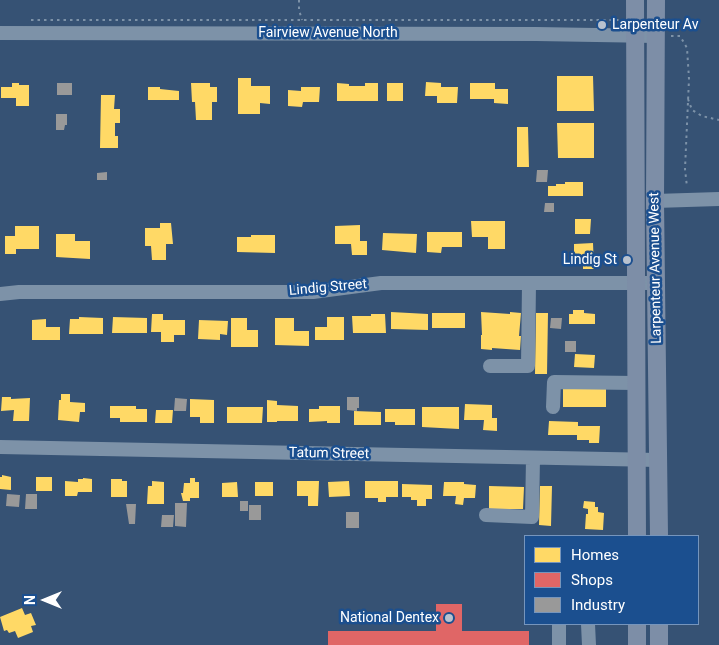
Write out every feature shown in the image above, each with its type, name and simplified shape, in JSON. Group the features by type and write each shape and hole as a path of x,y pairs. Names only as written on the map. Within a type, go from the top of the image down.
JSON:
{"main road":[{"name":"Larpenteur Avenue West","path":"635,0 637,535"},
{"name":"Larpenteur Avenue West","path":"656,0 655,201 658,535"},
{"path":"637,625 637,645"},
{"path":"659,625 659,645"}],"street":[{"name":"Fairview Avenue North","path":"0,33 303,26 635,37 656,36"},
{"path":"655,201 719,199"},
{"name":"Lindig Street","path":"0,294 19,292 313,292 381,283 657,284"},
{"path":"490,366 528,366 529,283"},
{"path":"553,407 554,382 636,383"},
{"name":"Tatum Street","path":"0,447 658,460"},
{"path":"486,516 532,516 533,458"},
{"path":"559,625 559,645"},
{"path":"588,625 589,645"}],"path":[{"path":"300,0 299,10 303,26"},
{"path":"29,20 303,26 619,20"},
{"path":"656,36 680,36 688,48 685,169 689,199"},
{"path":"688,96 692,110 702,116 719,120"}],"building: Homes":[{"path":"557,76 593,76 594,111 557,111"},
{"path":"238,78 251,78 251,86 270,86 270,104 260,103 260,114 238,114"},
{"path":"426,82 441,83 441,87 458,87 457,103 437,103 437,96 425,96"},
{"path":"12,83 29,85 29,106 16,106 16,98 1,98 1,87 12,87"},
{"path":"191,83 210,83 210,87 217,87 217,102 212,102 212,120 196,120 195,102 192,102"},
{"path":"337,83 349,84 349,86 365,86 365,83 378,83 378,101 337,101"},
{"path":"387,83 403,83 403,101 387,101"},
{"path":"470,83 495,83 495,89 508,89 508,104 494,103 494,99 470,99"},
{"path":"148,87 160,87 160,89 179,91 179,100 148,100"},
{"path":"301,87 320,87 319,102 303,102 302,107 288,106 288,90 301,91"},
{"path":"101,95 115,95 114,109 120,109 120,123 115,123 115,136 118,136 118,148 100,148"},
{"path":"557,123 594,123 594,158 558,158"},
{"path":"517,127 528,127 529,167 517,167"},
{"path":"565,182 583,182 583,196 548,196 548,186 565,184"},
{"path":"575,219 591,219 590,234 575,234"},
{"path":"471,221 505,221 505,249 488,249 488,237 472,237"},
{"path":"160,223 171,223 173,244 166,244 166,260 152,260 151,246 145,246 145,228 160,228"},
{"path":"360,225 360,241 367,241 367,255 352,255 351,244 335,244 335,226"},
{"path":"15,226 39,226 39,249 16,249 16,254 5,254 5,236 15,236"},
{"path":"427,232 462,232 462,247 442,247 441,253 427,252"},
{"path":"383,233 417,234 416,253 382,250"},
{"path":"56,234 75,234 75,241 90,241 90,259 56,257"},
{"path":"251,235 275,235 275,253 237,252 237,237 251,237"},
{"path":"593,243 594,269 583,269 583,256 574,256 574,244"},
{"path":"573,310 584,310 584,313 595,314 595,324 569,324 569,314 573,314"},
{"path":"391,312 428,314 428,330 391,329"},
{"path":"481,312 521,313 520,350 481,349"},
{"path":"432,313 465,313 465,328 432,328"},
{"path":"536,313 548,313 547,374 535,374"},
{"path":"152,314 163,314 163,320 185,320 185,335 174,335 174,342 161,342 161,332 151,332"},
{"path":"371,314 385,314 386,333 353,333 352,316 371,316"},
{"path":"79,317 103,318 103,334 69,334 70,319 79,319"},
{"path":"113,317 147,318 147,333 112,333"},
{"path":"327,317 344,317 344,340 315,340 315,327 327,327"},
{"path":"231,318 247,318 247,330 258,330 258,347 231,347"},
{"path":"275,318 294,318 294,331 309,331 309,346 275,345"},
{"path":"46,319 46,327 60,327 60,340 32,340 32,320"},
{"path":"199,320 228,321 227,335 220,334 220,340 198,339"},
{"path":"575,354 595,355 594,368 574,367"},
{"path":"563,386 606,386 606,407 563,407"},
{"path":"61,394 70,394 70,402 85,403 85,412 80,412 79,422 58,420"},
{"path":"2,397 11,397 11,399 30,398 29,421 13,421 14,410 1,411"},
{"path":"190,399 214,400 214,423 200,423 200,417 190,417"},
{"path":"267,400 277,401 277,405 298,406 298,421 267,422"},
{"path":"465,404 492,405 492,418 497,418 497,431 483,430 484,420 464,420"},
{"path":"110,406 136,406 136,409 147,409 147,422 120,422 120,418 110,418"},
{"path":"319,406 340,406 340,423 327,423 327,421 309,422 309,409 319,409"},
{"path":"227,407 263,407 262,423 227,423"},
{"path":"422,407 459,407 459,429 422,427"},
{"path":"385,409 415,409 415,425 395,425 395,422 385,422"},
{"path":"156,410 173,410 172,423 155,423"},
{"path":"354,411 381,412 381,425 354,425"},
{"path":"549,421 578,422 578,426 600,426 599,443 589,443 589,440 577,440 577,435 548,435"},
{"path":"2,475 11,477 11,490 0,489 0,477"},
{"path":"36,477 52,477 52,491 36,491"},
{"path":"190,478 195,478 195,482 199,482 199,498 190,498 190,501 183,501 181,493 183,493 184,483 190,483"},
{"path":"78,479 92,479 92,492 78,492 77,496 65,496 65,481 78,482"},
{"path":"111,479 127,481 127,497 111,497"},
{"path":"152,481 164,482 164,504 147,504 148,486 152,486"},
{"path":"297,481 319,481 318,506 308,506 308,496 297,496"},
{"path":"349,481 350,496 329,497 328,482"},
{"path":"365,481 398,481 398,497 386,497 386,502 378,502 378,498 365,498"},
{"path":"237,482 238,497 222,497 222,483"},
{"path":"255,482 273,482 273,496 255,496"},
{"path":"444,482 464,482 464,484 476,485 475,498 464,498 463,505 455,504 456,496 443,496"},
{"path":"402,484 432,485 432,499 426,499 426,506 417,506 417,500 411,500 411,497 402,497"},
{"path":"489,486 524,487 523,509 505,509 505,512 489,512"},
{"path":"540,486 552,486 551,526 539,525"},
{"path":"584,501 595,502 598,512 604,513 603,530 585,529 588,509 583,508"},
{"path":"22,608 25,615 31,613 36,625 31,626 33,632 18,638 15,631 9,633 7,630 4,631 0,617"}],"building: Shops":[{"name":"National Dentex","path":"436,604 462,604 462,631 529,631 529,645 328,645 328,631 436,631"}],"building: Industry":[{"path":"57,83 72,83 72,95 57,95"},
{"path":"56,114 67,114 67,125 65,125 64,130 56,130"},
{"path":"537,170 548,170 547,182 536,182"},
{"path":"107,172 107,180 97,180 97,173"},
{"path":"545,203 554,203 554,212 544,212"},
{"path":"551,318 562,318 561,329 550,328"},
{"path":"565,341 576,341 576,352 565,352"},
{"path":"347,397 359,397 359,408 357,408 357,411 347,410"},
{"path":"175,398 187,399 186,411 174,411"},
{"path":"7,494 20,495 19,507 6,506"},
{"path":"26,494 37,494 37,509 25,509"},
{"path":"240,501 248,501 248,511 240,511"},
{"path":"175,503 187,503 186,527 175,526"},
{"path":"126,504 136,504 135,524 129,524"},
{"path":"249,505 261,505 261,520 249,520"},
{"path":"346,512 359,512 359,528 346,528"},
{"path":"162,515 174,515 173,527 161,527"}],"place":[{"name":"Larpenteur Av","path":"602,25"},
{"name":"Lindig St","path":"627,260"},
{"name":"National Dentex","path":"449,618"}]}
